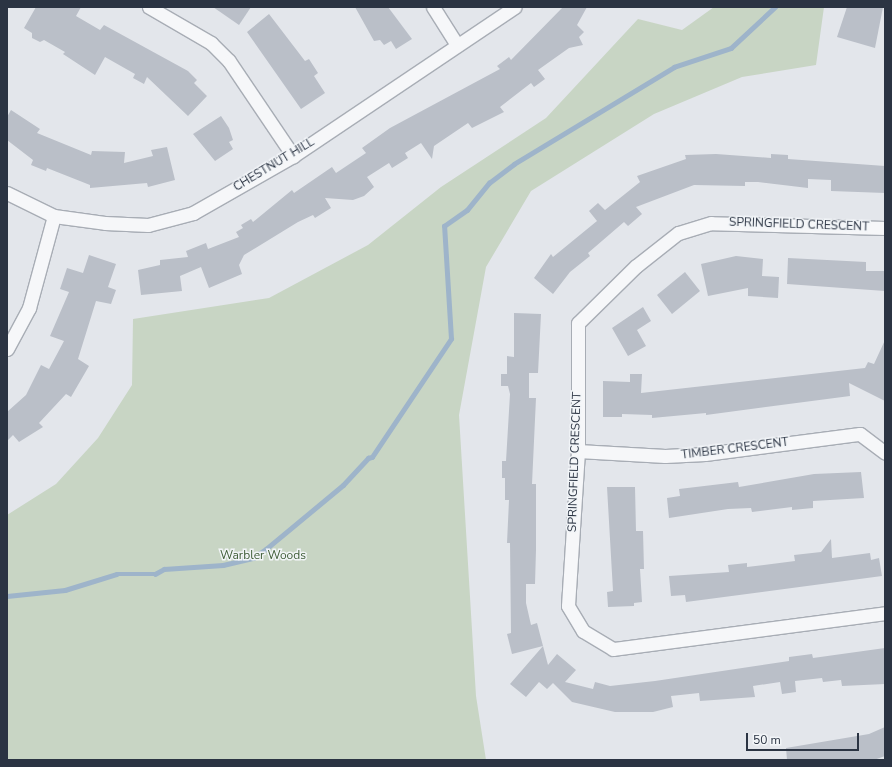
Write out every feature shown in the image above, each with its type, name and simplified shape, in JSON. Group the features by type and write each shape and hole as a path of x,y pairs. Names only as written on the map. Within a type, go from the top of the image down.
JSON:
{"street":[{"path":"149,7 211,43 229,61 292,156"},
{"path":"433,7 457,45"},
{"name":"CHESTNUT HILL","path":"7,193 54,216 148,225 193,213 292,156 515,7"},
{"path":"7,349 29,308 54,216"},
{"name":"SPRINGFIELD CRESCENT","path":"885,228 711,223 678,233 636,266 578,323 578,451 568,606 583,631 613,649 885,613"},
{"name":"TIMBER CRESCENT","path":"578,451 665,456 705,454 860,434 885,453"}],"green space":[{"name":"Warbler Woods","path":"714,7 824,7 816,65 742,77 654,114 531,191 486,267 459,415 476,696 486,760 7,760 7,515 56,484 98,438 132,385 133,319 269,298 368,245 441,187 546,118 638,19 682,30"}],"building":[{"path":"36,7 81,7 76,16 100,30 104,25 188,71 197,80 194,83 207,96 188,116 147,77 144,84 133,78 135,74 105,57 95,75 63,54 65,52 44,40 40,42 32,38 32,33 24,28"},
{"path":"213,7 251,7 239,25"},
{"path":"355,7 388,7 412,39 396,49 391,41 384,45 380,40 374,41"},
{"path":"563,7 587,7 577,25 584,32 579,37 583,45 569,48 538,70 545,79 534,87 531,83 500,107 504,112 472,128 468,123 434,146 432,159 421,143 405,153 408,158 392,168 389,163 367,177 374,187 364,196 353,200 325,198 331,208 315,218 313,215 298,222 244,255 239,265 242,274 209,288 201,267 180,276 182,291 141,295 138,270 160,265 160,260 188,257 186,251 206,243 208,249 239,237 236,232 243,228 241,225 251,219 253,222 292,190 294,193 332,167 336,173 366,153 362,148 390,128 500,69 497,66 509,57 511,60"},
{"path":"847,7 883,7 875,48 837,37"},
{"path":"269,14 305,61 309,59 318,73 314,76 325,93 301,109 247,32"},
{"path":"11,110 40,129 37,133 91,155 92,151 125,152 124,163 153,156 151,150 167,147 175,180 148,187 147,183 90,188 90,185 47,168 46,171 31,165 33,160 7,140 7,117"},
{"path":"221,116 229,128 233,140 229,142 233,149 215,161 193,134"},
{"path":"716,154 771,158 771,154 788,155 788,159 885,166 885,193 831,191 831,180 808,179 808,188 758,182 745,182 745,186 694,185 636,207 642,214 628,226 624,222 588,253 590,256 570,272 553,294 534,278 551,254 553,257 597,221 589,211 598,203 605,210 640,182 637,176 686,159 685,155"},
{"path":"89,255 116,264 108,287 116,290 111,304 96,301 78,359 89,366 71,397 66,394 39,423 43,427 19,442 13,435 7,441 7,412 26,395 41,365 49,369 64,341 50,336 69,292 60,289 67,268 83,273"},
{"path":"736,256 763,259 762,276 779,277 778,298 748,296 748,288 708,296 701,264"},
{"path":"788,258 866,262 866,271 885,271 885,291 787,284"},
{"path":"685,272 700,291 672,314 657,295"},
{"path":"643,307 651,321 637,330 646,346 628,356 612,328"},
{"path":"514,313 541,314 538,373 529,373 529,398 536,398 532,484 536,484 536,550 535,584 526,584 526,603 531,625 537,623 543,646 512,654 507,634 511,633 510,543 507,543 509,500 505,500 505,478 502,478 502,461 506,461 510,394 508,386 501,386 501,374 507,374 507,356 514,357"},
{"path":"885,340 885,401 849,383 850,396 706,415 706,413 652,418 652,415 622,414 622,417 603,417 603,381 630,382 630,374 642,374 641,393 865,368 868,362 874,364"},
{"path":"861,472 864,498 813,501 813,508 792,510 792,507 752,512 751,508 728,509 669,518 667,498 680,496 679,489 738,482 739,487 814,474"},
{"path":"607,487 635,487 636,531 643,531 644,569 640,569 642,602 634,603 634,606 608,607 607,592 613,591"},
{"path":"831,539 832,558 870,553 871,560 879,558 882,576 686,602 685,595 671,596 669,576 729,572 728,565 747,563 747,567 795,561 794,555 821,552"},
{"path":"543,646 548,665 557,654 576,670 565,682 593,689 595,682 610,686 655,681 789,661 789,657 812,654 813,658 885,648 885,684 842,686 841,680 823,682 822,678 795,681 796,692 782,694 780,682 753,686 755,697 700,701 699,693 671,696 673,707 653,712 615,712 572,702 553,683 547,689 539,682 526,697 510,684"},
{"path":"885,727 885,756 874,760 787,760 786,748 869,734"}],"waterway":[{"path":"7,596 65,590 117,574 155,574 164,569 223,565 253,558 266,549 343,485 368,458 372,457 451,339 444,226 467,210 489,183 514,164 674,67 731,48 775,7"}]}
